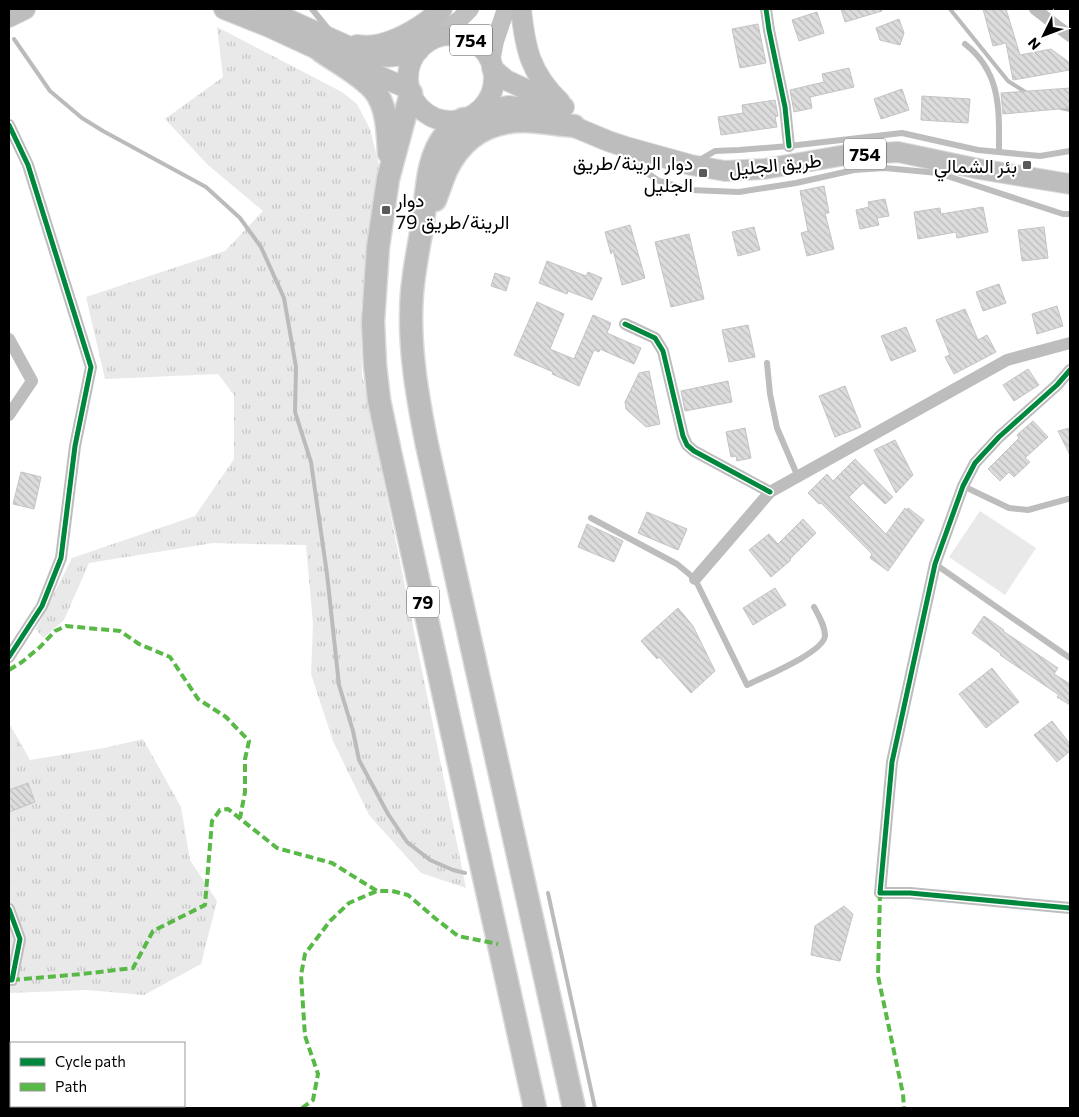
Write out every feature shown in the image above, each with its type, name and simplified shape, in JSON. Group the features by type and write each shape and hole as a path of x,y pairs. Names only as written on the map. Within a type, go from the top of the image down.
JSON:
{"highway":[{"path":"336,47 375,91 383,109 387,126 390,168"},
{"name":"79","path":"410,91 390,168 378,247 373,322 379,400 535,1108"},
{"name":"79","path":"471,116 446,135 436,151 429,176 412,294 412,330 417,395 574,1108"},
{"path":"420,240 446,172 453,158 470,138 483,130 501,124 573,119"}],"main road":[{"path":"9,17 25,9"},
{"name":"754","path":"224,9 269,28 376,57 385,58 405,54 424,46 436,38 450,35 463,37 479,46 487,55 492,65 506,80 608,141 659,156"},
{"name":"754","path":"265,9 336,47 410,91 418,106 431,116 447,121 508,106 518,106 605,127 659,156"},
{"path":"336,47 380,44 394,40 424,23 442,9"},
{"path":"410,91 408,79 412,59 424,46 458,21 470,9"},
{"path":"492,65 495,41 506,9"},
{"path":"521,9 526,48 531,62 549,91 573,119"},
{"name":"754","path":"471,116 485,104 490,95 494,83 492,65"},
{"name":"طريق الجليل","path":"659,156 691,165 725,171 764,169 846,155 898,152 979,169 1070,184"}],"street":[{"path":"766,9 785,106 789,146"},
{"path":"1035,9 1070,36"},
{"path":"9,125 28,164 91,367 75,446 61,558 42,606 9,657"},
{"path":"626,324 655,338 663,351 683,436 687,445 694,451 770,492"},
{"path":"9,339 32,381 9,415"},
{"path":"695,579 770,492 1007,360 1070,344"},
{"path":"1070,370 1057,385 999,437 974,463 962,486 935,564 892,762 880,893 910,893 1070,908"},
{"path":"9,909 20,939 12,980 9,980"}],"lane":[{"path":"312,9 324,25 336,47"},
{"path":"965,44 976,52 984,64 995,90 999,109 999,152"},
{"path":"691,165 715,151 789,146 902,133 978,150 1040,156 1070,151"},
{"path":"608,141 634,164 659,180 691,190 739,192 796,183 854,170 885,168 938,173 1063,214 1070,214"},
{"path":"768,363 770,394 777,428 798,477"},
{"path":"962,486 1010,508 1028,510 1068,499"},
{"path":"591,518 677,564 695,579 747,685 807,656 820,646 825,638 824,627 814,607"},
{"path":"935,564 1070,658"}],"green space":[{"path":"217,27 342,92 357,104 370,129 379,165 361,309 362,374 466,888 421,873 369,815 333,741 311,674 313,624 306,545 213,543 89,563 64,620 43,638 36,629 72,558 195,516 234,459 234,395 218,374 105,379 86,297 225,251 263,211 208,165 165,119 223,77"},
{"path":"980,511 1036,548 1005,595 949,557"},
{"path":"9,723 30,760 104,748 143,739 181,807 190,860 217,901 201,964 144,995 86,990 9,993"}],"building":[{"path":"841,9 881,9 882,11 845,22"},
{"path":"983,9 1006,9 1020,55 1051,49 1070,63 1070,70 1013,80 1006,43 993,46"},
{"path":"817,12 824,33 799,41 792,20"},
{"path":"899,19 904,33 900,45 880,40 876,28"},
{"path":"758,24 766,63 740,68 732,29"},
{"path":"849,68 854,87 810,97 812,108 794,112 790,90 824,82 822,74"},
{"path":"1070,88 1070,108 1003,114 1001,93"},
{"path":"902,89 909,110 881,119 874,99"},
{"path":"922,96 970,99 968,123 921,120"},
{"path":"775,100 778,116 775,117 777,127 721,135 718,117 743,113 742,105"},
{"path":"824,186 829,213 825,213 834,249 807,256 801,233 808,231 800,191"},
{"path":"885,199 889,216 877,218 879,225 860,229 856,210 869,207 868,202"},
{"path":"983,207 988,232 957,238 956,232 918,239 914,212 940,208 941,214"},
{"path":"630,225 645,278 622,285 613,250 611,254 605,232"},
{"path":"754,227 760,250 738,256 732,232"},
{"path":"1044,227 1048,258 1022,261 1018,230"},
{"path":"689,234 704,299 671,307 655,242"},
{"path":"547,261 586,276 588,272 602,278 592,300 568,291 567,294 539,283"},
{"path":"495,273 510,278 506,291 491,286"},
{"path":"999,284 1006,303 983,311 976,292"},
{"path":"537,302 564,314 550,349 574,359 593,315 611,323 607,333 641,348 634,364 600,349 599,352 594,350 579,386 514,355"},
{"path":"1057,306 1063,326 1037,334 1032,314"},
{"path":"965,309 978,340 987,335 996,352 954,374 945,357 950,355 936,320"},
{"path":"748,325 755,357 729,362 722,330"},
{"path":"906,327 916,351 891,361 881,336"},
{"path":"1028,369 1039,385 1014,401 1003,385"},
{"path":"649,371 660,424 646,427 626,409 625,402 639,373"},
{"path":"728,381 732,402 685,411 681,391"},
{"path":"845,386 861,427 835,437 819,396"},
{"path":"1033,421 1048,437 1025,458 1030,462 1014,477 1009,472 1000,481 988,469 1019,438 1017,435"},
{"path":"745,428 751,458 737,461 736,456 731,457 726,432"},
{"path":"1070,428 1070,455 1058,431"},
{"path":"895,440 913,475 896,493 874,450"},
{"path":"855,459 893,497 885,504 863,483 849,497 886,534 905,508 906,510 908,508 924,520 888,571 870,558 872,554 821,503 819,504 808,493 827,474 833,481"},
{"path":"21,472 41,477 34,509 13,504"},
{"path":"647,512 687,529 678,550 638,533"},
{"path":"803,519 816,533 791,560 771,577 749,550 769,534 778,544"},
{"path":"587,524 623,541 614,562 578,547"},
{"path":"775,588 786,605 753,625 743,608"},
{"path":"678,608 693,626 715,671 691,693 659,657 657,659 641,641"},
{"path":"984,616 1058,668 1054,674 1070,684 1070,705 1057,697 1059,695 1000,655 972,633"},
{"path":"992,668 1019,702 986,728 959,694"},
{"path":"1052,721 1070,744 1070,751 1057,762 1034,735"},
{"path":"28,783 35,802 9,812 9,790"},
{"path":"844,906 853,914 840,961 811,955 815,926"}],"waterway":[{"path":"950,9 1008,81 1027,93"},
{"path":"14,39 50,91 82,118 206,187 240,218 261,247 284,298 296,367 295,412 311,462 327,574 339,685 353,731 359,760 388,814 407,842 430,860 465,873"},
{"path":"1061,108 1070,110"},
{"path":"548,893 595,1108"}],"marked path":[{"path":"9,670 40,647 55,631 66,626 120,631 139,644 170,657 198,699 226,717 249,741 245,759 245,792 240,818"},
{"path":"12,980 133,968 153,931 205,905 212,821 220,810 228,809 277,848 332,863 377,891"},
{"path":"302,1108 313,1100 318,1074 305,1036 301,975 305,954 330,921 349,903 377,891 392,891 408,895 458,936 498,944"},
{"path":"880,893 878,976 903,1094 904,1108"}],"cycle path":[{"path":"766,9 785,107 789,146"},
{"path":"9,125 28,165 91,367 75,446 61,558 42,606 9,657"},
{"path":"625,324 655,338 663,351 683,436 687,445 694,451 770,492"},
{"path":"1070,370 1057,385 999,437 975,463 963,486 935,564 892,762 880,893 910,893 1070,908"},
{"path":"9,909 20,939 12,980 9,980"}],"place":[{"name":"بئر الشمالي","path":"1027,165"},
{"name":"دوار الرينة/طريق الجليل","path":"703,173"},
{"name":"دوار الرينة/طريق 79","path":"386,210"}]}
